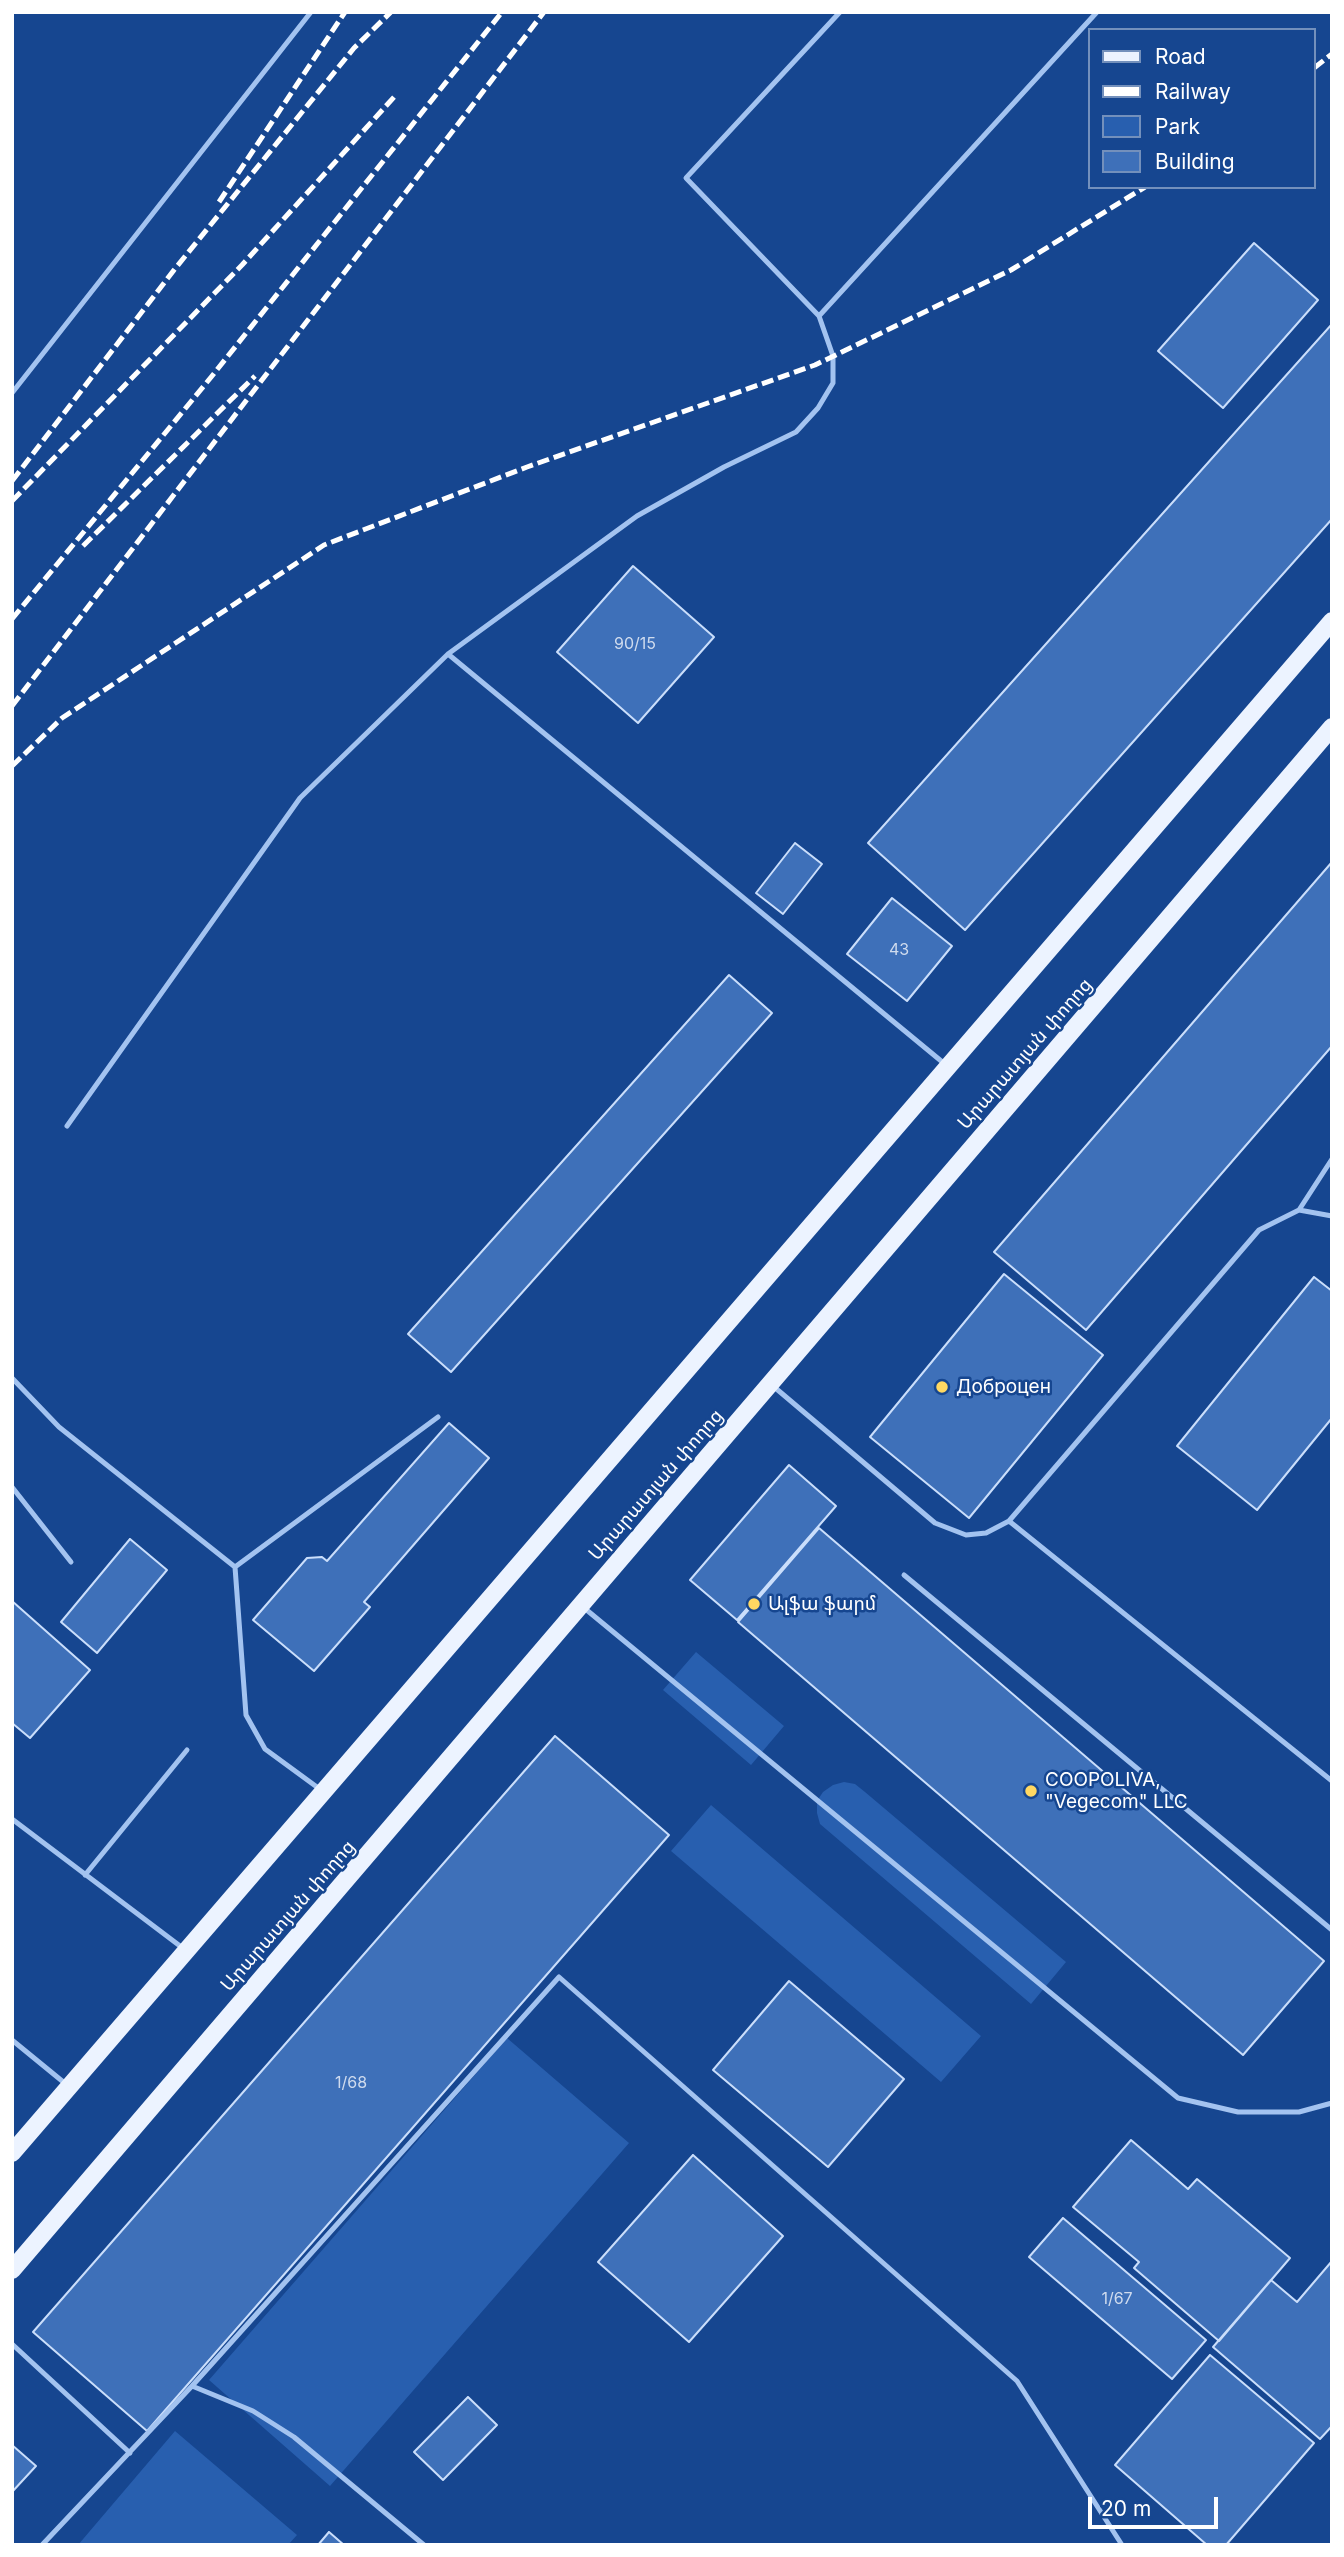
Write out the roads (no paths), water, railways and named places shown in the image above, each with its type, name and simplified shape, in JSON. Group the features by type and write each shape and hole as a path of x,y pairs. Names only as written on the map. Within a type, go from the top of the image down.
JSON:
{"main road":[{"path":"12,2153 1332,621"},
{"name":"Արարատյան փողոց","path":"12,2270 1332,727"}],"lane":[{"path":"12,393 311,12"},
{"path":"67,1126 300,799 447,654 637,516 724,467 796,432 818,408 833,383 833,356 818,316 686,178 840,12"},
{"path":"818,316 1097,12"},
{"path":"447,654 948,1067"},
{"path":"770,1384 935,1523 966,1535 986,1533 1009,1521 1259,1230 1299,1210 1332,1159"},
{"path":"1299,1210 1332,1216"},
{"path":"12,1378 59,1427 235,1567 246,1715 265,1749 324,1792"},
{"path":"235,1567 438,1417"},
{"path":"12,1487 71,1562"},
{"path":"1009,1521 1332,1781"},
{"path":"904,1575 1332,1930"},
{"path":"580,1605 1178,2098 1238,2112 1299,2112 1332,2103"},
{"path":"85,1875 187,1750"},
{"path":"12,1819 186,1951"},
{"path":"42,2545 57,2526 192,2386 559,1977 1017,2381 1122,2545"},
{"path":"12,2040 69,2087"},
{"path":"12,2344 130,2453"},
{"path":"192,2386 253,2411 294,2437 424,2545"}],"railway":[{"path":"219,202 345,12"},
{"path":"12,481 174,270 354,48 391,12"},
{"path":"12,619 212,376 502,12"},
{"path":"12,706 544,12"},
{"path":"1316,66 1332,54"},
{"path":"12,501 242,265 395,96"},
{"path":"12,766 62,718 324,545 527,467 815,365 1011,270 1142,189"},
{"path":"83,546 255,376"}],"place":[{"name":"Доброцен","path":"942,1387"},
{"name":"Ալֆա ֆարմ","path":"754,1604"},
{"name":"COOPOLIVA, \"Vegecom\" LLC","path":"1031,1791"}]}
